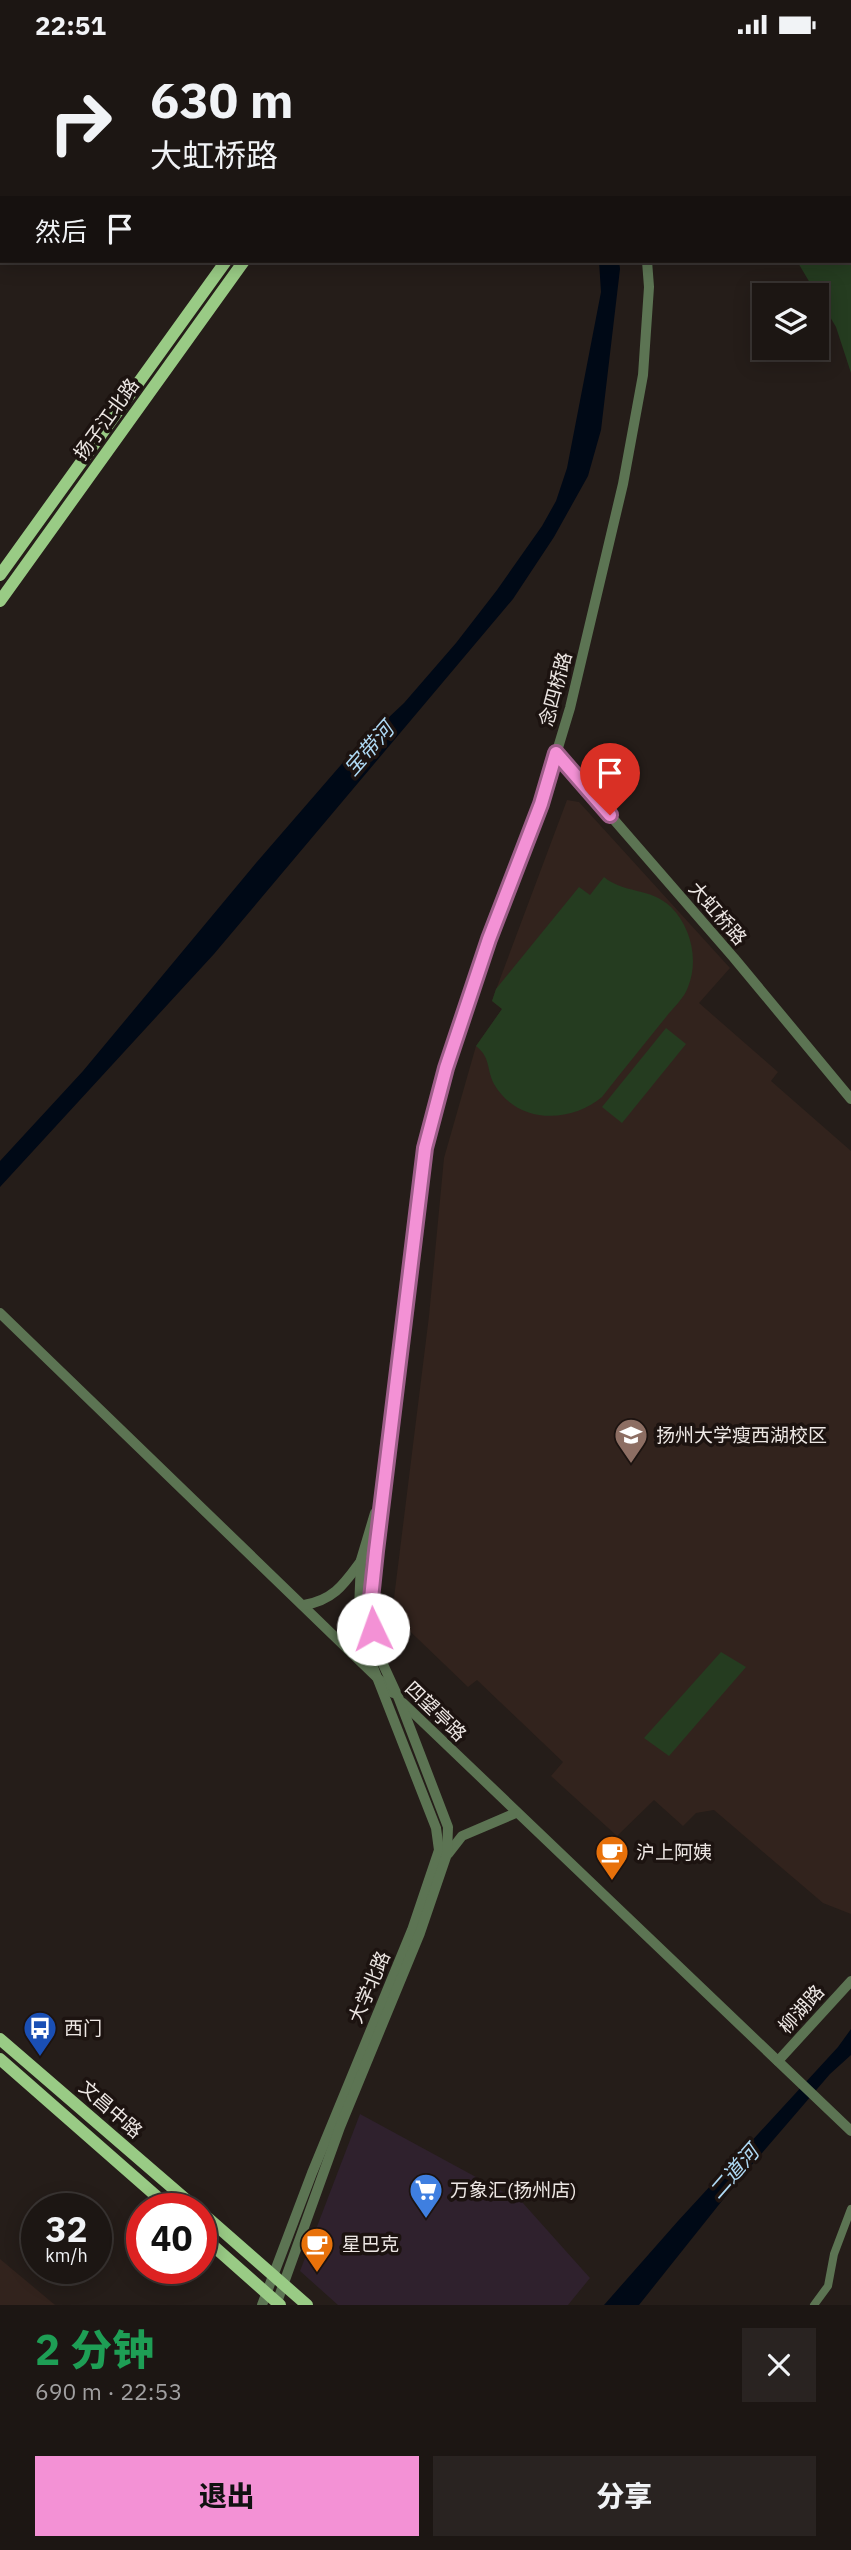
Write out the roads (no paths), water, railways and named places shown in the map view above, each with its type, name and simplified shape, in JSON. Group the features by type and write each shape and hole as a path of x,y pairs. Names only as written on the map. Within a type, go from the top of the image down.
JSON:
{"main road":[{"name":"扬子江北路","path":"0,575 225,263"},
{"name":"扬子江北路","path":"0,601 243,263"},
{"name":"文昌中路","path":"0,2039 179,2193"},
{"name":"文昌中路","path":"0,2059 153,2193"},
{"name":"文昌中路","path":"217,2226 307,2305"},
{"path":"217,2251 264,2299 277,2304"}],"street":[{"name":"念四桥路","path":"399,1699 376,1649 370,1608 425,1148 450,1056 489,939 541,804 570,708 623,484 640,389 649,287 646,263"},
{"name":"大虹桥路","path":"556,753 734,958 851,1099"},
{"name":"四望亭路","path":"0,1313 516,1812 851,2131"},
{"name":"念四桥路","path":"379,1679 365,1644 359,1610 361,1560 383,1485"},
{"path":"304,1605 321,1602 343,1587 361,1560"},
{"name":"大学北路","path":"277,2304 278,2280 312,2173 412,1930 439,1850 436,1828 379,1679"},
{"name":"大学北路","path":"264,2299 278,2280 420,1933 447,1854 448,1827 399,1699"},
{"path":"447,1854 461,1836 516,1812"},
{"name":"柳湖路","path":"778,2061 851,1981"},
{"path":"814,2305 828,2286 834,2254 851,2209"}],"water":[{"name":"宝带河","path":"599,263 619,263 601,430 588,476 554,537 513,599 214,954 0,1187 0,1161 83,1071 353,751 404,703 456,643 542,526 556,501 567,468 601,292"},
{"name":"二道河","path":"851,2029 851,2055 830,2074 737,2182 639,2305 604,2305 838,2047"}],"place":[{"name":"扬州大学瘦西湖校区","path":"631,1465"},
{"name":"沪上阿姨","path":"612,1882"},
{"name":"西门","path":"40,2058"},
{"name":"万象汇(扬州店)","path":"426,2220"},
{"name":"星巴克","path":"317,2274"}]}
